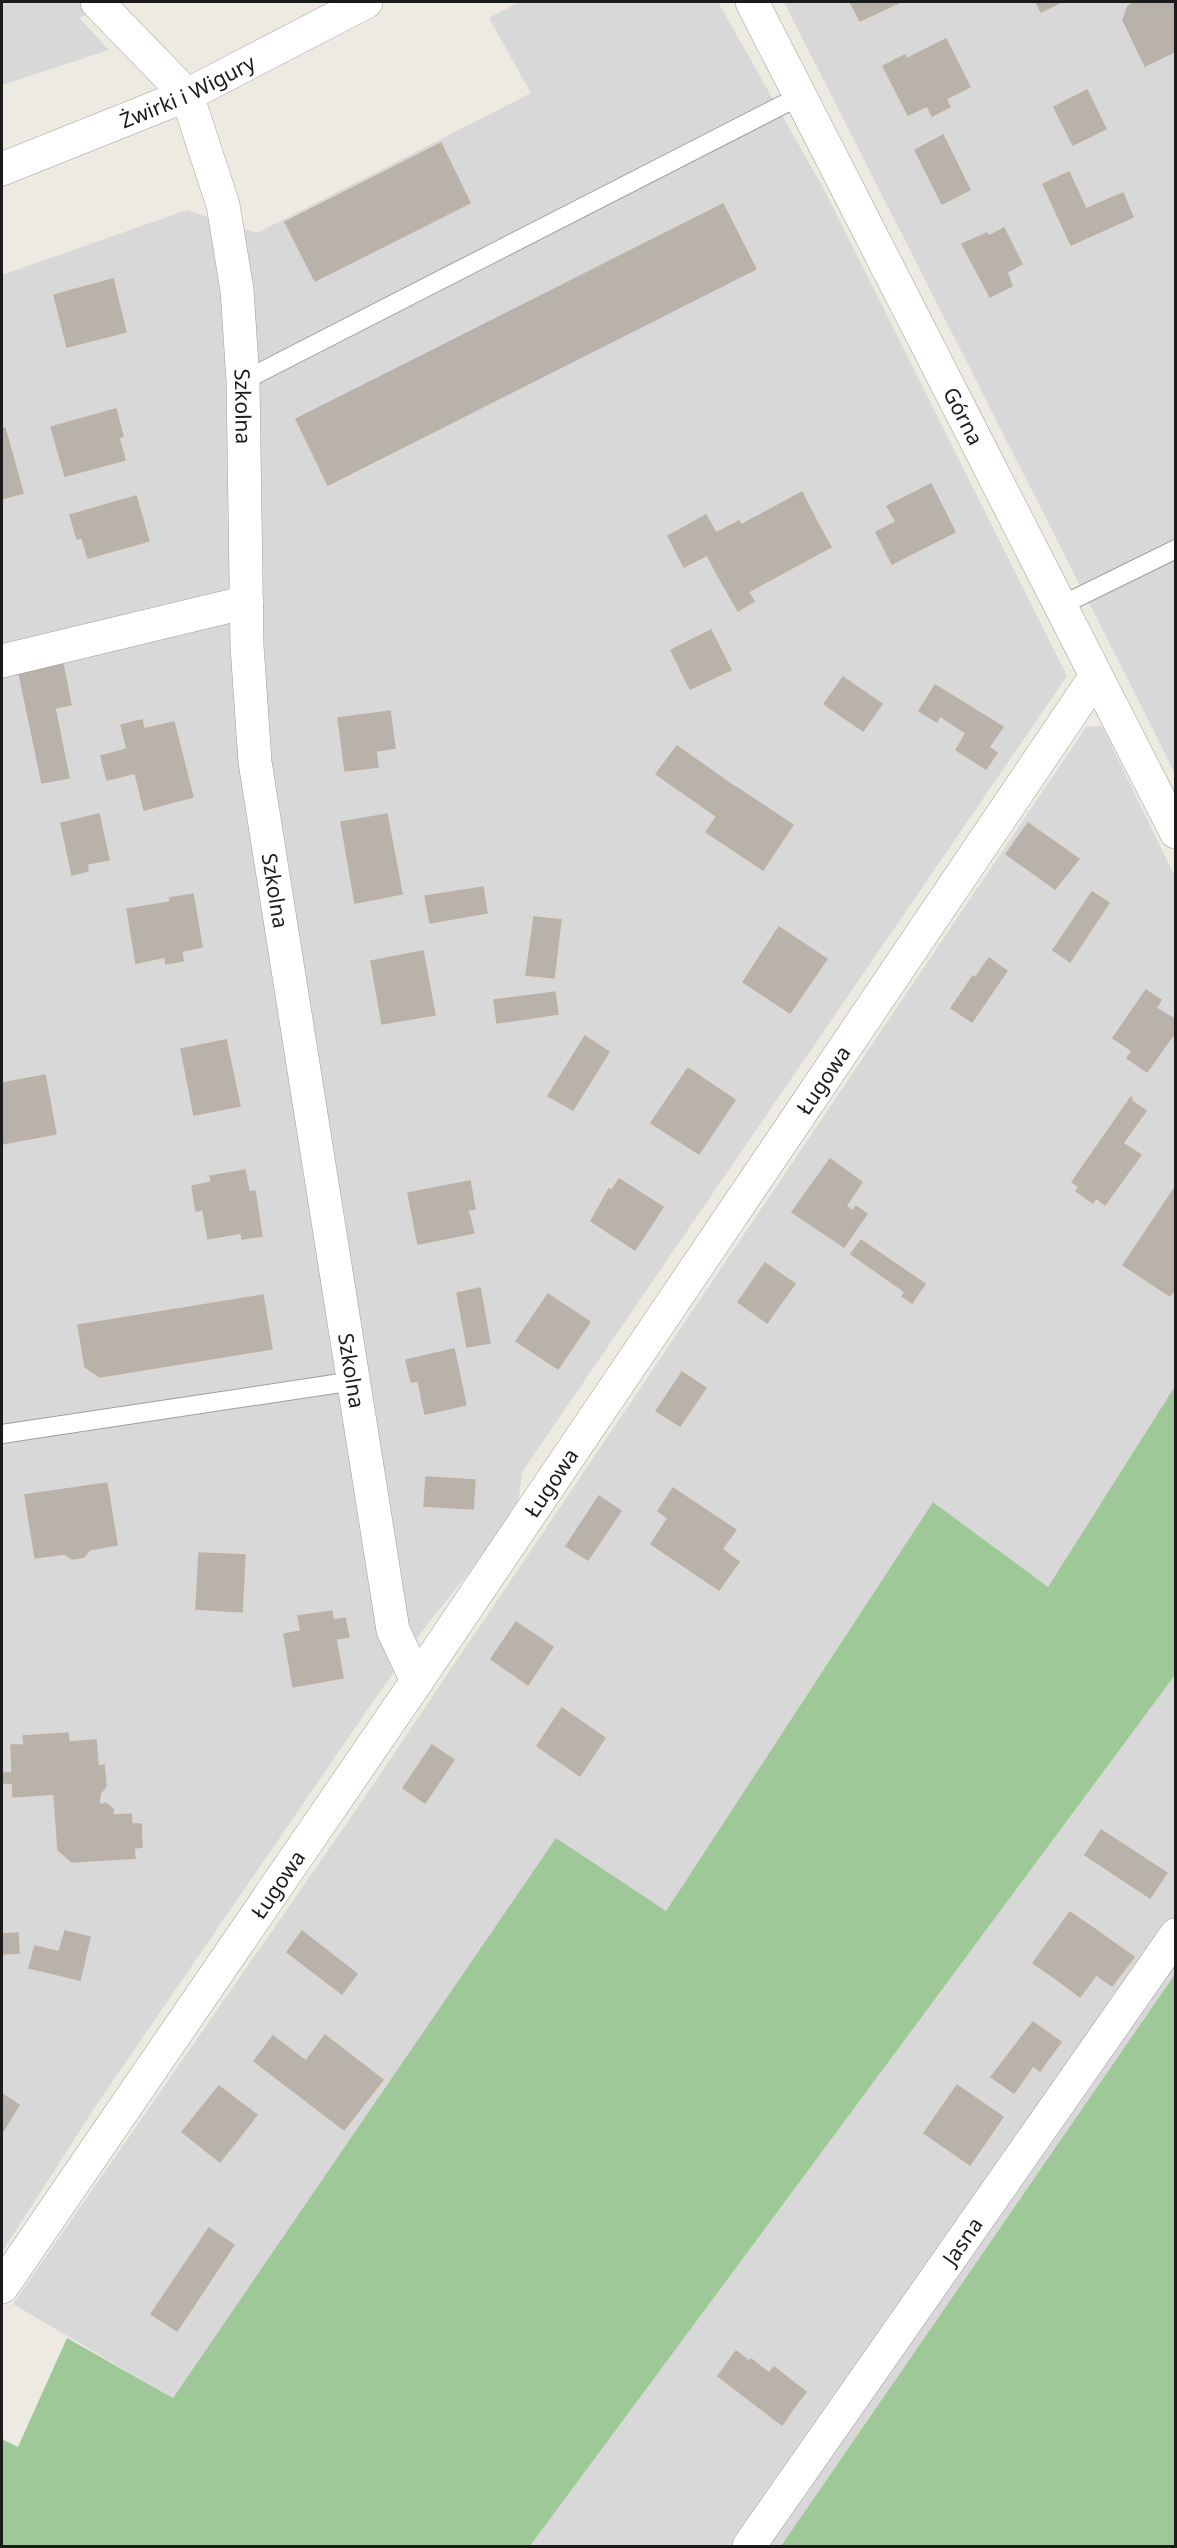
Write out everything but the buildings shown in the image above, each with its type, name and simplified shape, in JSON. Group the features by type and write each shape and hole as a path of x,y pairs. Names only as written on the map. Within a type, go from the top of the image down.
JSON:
{"street":[{"path":"97,2 187,95"},
{"name":"Żwirki i Wigury","path":"2,169 187,95 366,2"},
{"name":"Górna","path":"752,2 1176,832"},
{"name":"Szkolna","path":"187,95 223,205 237,290 243,381 247,602 255,762 393,1630 417,1681"},
{"path":"2,662 247,602"},
{"name":"Ługowa","path":"2,2287 417,1681 1096,676"},
{"name":"Jasna","path":"749,2547 1176,1935"}],"lane":[{"path":"243,381 800,96"},
{"path":"1060,606 1176,549"},
{"path":"2,1434 354,1381"}],"shaded area":[{"path":"2,2 114,2 79,18 109,50 2,85"},
{"path":"519,2 718,2 826,193 1067,676 522,1472 517,1513 429,1622 379,1693 97,2104 2,2252 2,275 187,210 257,233 531,93 489,18"},
{"path":"784,2 1175,2 1175,774 1156,735"},
{"path":"1102,726 1175,877 1175,1386 1048,1587 933,1502 666,1911 556,1839 173,2398 13,2304 356,1810 1086,727"},
{"path":"1175,1675 1175,1974 781,2546 530,2546"}],"green space":[{"path":"1175,1386 1175,1675 530,2546 2,2546 2,2439 18,2447 67,2338 173,2398 556,1838 666,1911 933,1502 1048,1587"},
{"path":"1175,1974 1175,2546 781,2546"}]}
